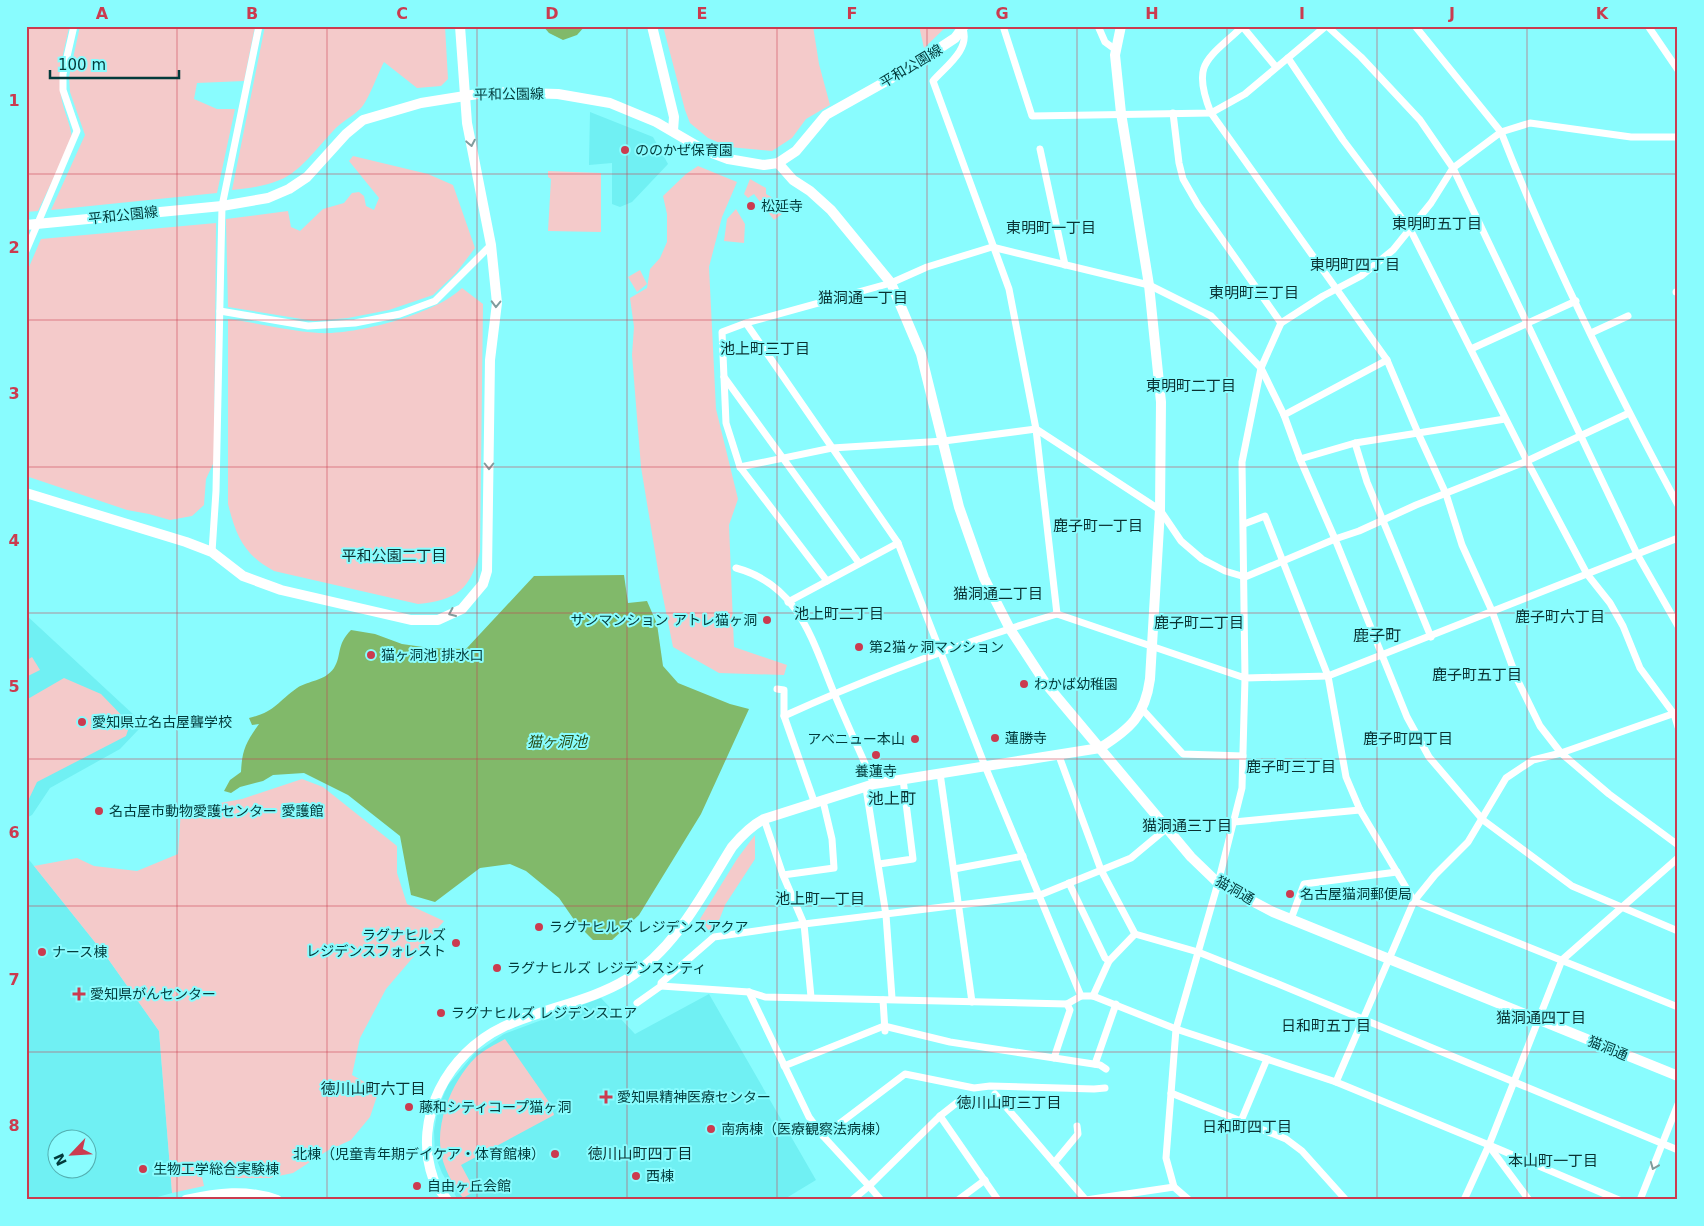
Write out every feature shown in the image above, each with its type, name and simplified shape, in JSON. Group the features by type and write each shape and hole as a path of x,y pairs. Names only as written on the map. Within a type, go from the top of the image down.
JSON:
{"street":[{"path":"26,251 32,225 77,131 63,90 63,74 74,26"},
{"path":"212,552 222,206 259,26"},
{"path":"26,493 186,542 212,552 243,576 270,586 411,620 438,620 462,609 473,598 483,584 487,571 490,360 497,303 490,245 467,123 460,26"},
{"path":"652,26 674,117 673,131"},
{"path":"1004,26 1032,116 1121,113 1211,113 1245,94 1326,26 1361,57 1420,120 1453,168 1637,554 1678,626"},
{"path":"1098,26 1105,42 1116,50"},
{"path":"447,1200 433,1179 427,1140 428,1117 434,1096 463,1056 502,1028 626,980 653,960 674,939 742,834 764,819 870,786 903,779 1059,756 1100,748 1120,735 1142,710 1148,698 1152,648 1160,510 1161,402 1149,285 1121,113 1116,50 1121,26"},
{"path":"1415,26 1501,132 1521,182 1629,413 1678,505"},
{"path":"1648,26 1678,70"},
{"path":"1276,67 1242,27 1204,65 1202,90 1211,113 1386,360 1446,494 1462,545 1492,611 1525,695 1540,726 1561,752 1609,794 1678,845"},
{"path":"963,28 966,37 964,48 933,81 992,248 1009,289 1036,429 1057,614"},
{"name":"平和公園線","path":"32,225 222,206 268,198 289,189 307,176 346,134 363,120 390,111 464,95 514,91 585,97 610,103 673,131 704,150 728,159 758,164 778,163 796,151 826,115 908,70 955,38 963,28"},
{"path":"1288,58 1343,140 1410,228 1527,461 1587,574 1610,603 1623,626 1640,668 1676,713 1678,727"},
{"path":"1174,113 1178,163 1183,179 1198,205 1281,323"},
{"path":"1189,1200 1174,1187 1166,1158 1176,1029 1218,883 1242,788 1245,577 1242,462 1261,368 1281,323 1361,276 1393,250 1432,203 1453,168 1501,132 1530,123 1631,138 1678,137"},
{"path":"1040,149 1065,265"},
{"name":"猫洞通","path":"778,163 792,180 810,191 831,210 891,283 921,354 959,508 980,569 1010,628 1046,684 1191,857 1218,883 1273,912 1678,1076"},
{"path":"220,311 308,326 355,323 400,314 435,301 490,245"},
{"path":"827,581 740,467 726,423 722,332 746,323 891,283 927,267 992,248 1149,285 1211,316 1261,368 1284,415 1300,459 1335,539 1406,717 1429,757 1483,820 1572,886 1678,931"},
{"path":"1471,349 1576,301"},
{"path":"1592,333 1628,316"},
{"path":"746,323 898,543 985,766 1081,996"},
{"path":"1284,415 1386,360"},
{"path":"724,376 859,563"},
{"path":"740,467 832,448 944,441 1036,429 1160,510 1182,541 1202,560 1225,571 1245,577 1335,539 1359,532 1383,520 1527,461 1629,413"},
{"path":"1300,459 1355,443 1506,418"},
{"path":"1355,443 1367,482 1430,637"},
{"path":"1244,524 1265,516 1285,561 1328,676 1346,777 1360,810 1414,901 1678,1007"},
{"path":"784,716 834,693 1010,628 1057,614 1152,648 1245,678 1328,676 1678,538"},
{"path":"788,602 898,543"},
{"path":"736,568 764,578 807,624 870,786 886,916 892,998"},
{"path":"777,688 784,690 784,716 832,839 834,868 783,875"},
{"path":"1142,710 1183,754 1243,756"},
{"path":"1336,1082 1414,901 1435,875 1468,842 1483,820 1490,803 1506,778 1533,760 1676,713"},
{"path":"1059,756 1101,870 1135,934 1198,952 1678,1150"},
{"path":"940,773 972,1002"},
{"path":"879,864 913,859 903,779"},
{"path":"1234,822 1360,810"},
{"path":"764,819 783,875 804,924 811,997"},
{"path":"637,1003 661,986 661,983 714,937 1040,895 1131,858 1166,828"},
{"path":"954,869 1023,856"},
{"path":"1464,1200 1515,1082 1562,960 1678,858"},
{"path":"1292,919 1304,884 1397,872"},
{"path":"1069,883 1105,958 1109,961"},
{"path":"1093,996 1109,961 1135,934"},
{"path":"661,986 750,992 765,997 883,1000 892,998 1067,1004 1081,996 1093,996 1176,1029 1336,1082 1619,1200"},
{"path":"750,992 809,1117 822,1136 870,1186 880,1200"},
{"path":"883,1000 885,1029"},
{"path":"1054,1058 1070,1010 1067,1004"},
{"path":"1095,1064 1116,1004"},
{"path":"784,1066 885,1029 950,1042 1095,1064 1106,1069"},
{"path":"1241,1121 1267,1059"},
{"path":"822,1136 905,1074 974,1088 990,1086 1094,1090 1105,1088"},
{"path":"1171,1093 1286,1139 1302,1151 1346,1200"},
{"path":"995,1094 1085,1199 1174,1187"},
{"path":"852,1200 870,1186 940,1116 959,1101"},
{"path":"1640,1200 1678,1104"},
{"path":"940,1116 998,1200"},
{"path":"1054,1163 1078,1134 1077,1126"},
{"path":"1489,1145 1530,1200"},
{"path":"958,1200 985,1180"},
{"path":"186,1200 205,1196 251,1192 277,1200"}],"shaded area":[{"path":"26,26 69,28 61,66 60,85 72,139 38,211 26,212"},
{"path":"80,26 255,26 244,81 197,83 194,99 217,109 235,109 217,193 51,210 85,135 70,92 69,77"},
{"path":"265,26 445,26 448,79 441,86 417,88 384,62 363,105 336,128 300,167 280,180 232,190"},
{"path":"663,26 813,26 819,64 830,105 806,119 792,138 772,151 729,147 708,138 690,123"},
{"path":"919,26 947,26 924,48"},
{"name":"ののかぜ保育園","path":"590,112 653,137 668,164 632,202 620,207 612,204 612,163 589,165"},
{"path":"353,156 428,174 453,185 475,248 456,273 433,295 389,310 348,318 314,321 228,307 226,219 288,211 291,227 300,231 323,209 344,203 352,193 359,192 364,196 366,206 374,210 379,198 349,161"},
{"path":"698,166 737,182 722,217 709,267 716,409 738,499 729,525 734,647 787,665 784,675 719,673 673,647 660,582 641,467 632,355 634,327 630,298 647,288 650,269 660,258 667,242 667,214 663,196 686,174"},
{"path":"548,171 601,173 601,232 548,231 551,179 548,177"},
{"path":"750,179 766,188 766,194 790,208 774,220 754,194 748,198 744,194"},
{"path":"736,209 745,224 744,243 724,241 727,219"},
{"path":"216,223 214,462 206,479 204,505 192,516 170,520 127,510 26,476 26,274 41,239"},
{"path":"640,270 647,284 637,292 628,277"},
{"path":"462,288 483,304 480,552 472,576 460,591 452,596 443,600 418,604 274,571 264,565 243,544 234,526 228,504 228,319 284,329 335,333 374,326 415,314 434,306"},
{"name":"愛知県立名古屋聾学校","path":"26,615 135,716 139,729 120,749 50,788 32,815 26,818"},
{"path":"32,657 40,670 26,677 26,661"},
{"name":"愛知県立名古屋聾学校","path":"64,678 101,694 130,724 126,736 37,782 26,805 26,700"},
{"path":"302,779 323,787 397,846 397,873 407,904 444,921 386,989 360,1038 352,1075 379,1090 370,1117 351,1140 327,1151 293,1173 269,1178 238,1178 214,1175 199,1163 204,1186 172,1193 159,1031 106,956 34,866 77,858 94,866 137,871 178,854 181,810 242,799"},
{"path":"755,835 755,859 725,905 713,936 700,919 737,859"},
{"name":"愛知県がんセンター","path":"26,856 106,956 159,1031 172,1193 147,1200 26,1200"},
{"name":"愛知県精神医療センター","path":"709,994 816,1180 783,1200 458,1200 442,1173 435,1155 434,1131 438,1108 448,1085 474,1054 504,1034 601,998 635,1034"},
{"path":"505,1039 551,1105 554,1115 461,1165 475,1191 463,1198 449,1176 441,1154 440,1132 442,1119 452,1092 466,1068 479,1054"}],"water":[{"path":"543,26 585,26 577,35 563,40 549,33"},
{"name":"猫ヶ洞池","path":"624,575 628,603 647,601 657,624 663,666 678,683 730,704 749,709 701,814 639,915 612,940 593,940 577,924 559,898 526,871 510,864 480,868 435,902 411,895 400,836 348,795 304,773 273,775 263,781 240,787 231,793 224,791 230,780 241,772 242,758 246,746 259,724 252,725 249,718 265,713 297,688 330,673 336,663 343,640 351,630 375,634 402,644 430,648 466,649 534,576"}],"place":[{"name":"ののかぜ保育園","path":"625,150"},
{"name":"松延寺","path":"751,206"},
{"name":"サンマンション アトレ猫ヶ洞","path":"767,620"},
{"name":"第2猫ヶ洞マンション","path":"859,647"},
{"name":"猫ヶ洞池 排水口","path":"371,655"},
{"name":"わかば幼稚園","path":"1024,684"},
{"name":"愛知県立名古屋聾学校","path":"82,722"},
{"name":"蓮勝寺","path":"995,738"},
{"name":"アベニュー本山","path":"915,739"},
{"name":"養蓮寺","path":"876,755"},
{"name":"名古屋市動物愛護センター 愛護館","path":"99,811"},
{"name":"名古屋猫洞郵便局","path":"1290,894"},
{"name":"ラグナヒルズ レジデンスアクア","path":"539,927"},
{"name":"ラグナヒルズ レジデンスフォレスト","path":"456,943"},
{"name":"ナース棟","path":"42,952"},
{"name":"ラグナヒルズ レジデンスシティ","path":"497,968"},
{"name":"愛知県がんセンター","path":"79,994"},
{"name":"ラグナヒルズ レジデンスエア","path":"441,1013"},
{"name":"愛知県精神医療センター","path":"606,1097"},
{"name":"藤和シティコープ猫ヶ洞","path":"409,1107"},
{"name":"南病棟（医療観察法病棟）","path":"711,1129"},
{"name":"北棟（児童青年期デイケア・体育館棟）","path":"555,1154"},
{"name":"生物工学総合実験棟","path":"143,1169"},
{"name":"西棟","path":"636,1176"},
{"name":"自由ヶ丘会館","path":"417,1186"}],"district":[{"name":"東明町五丁目","path":"1437,224"},
{"name":"東明町一丁目","path":"1051,228"},
{"name":"東明町四丁目","path":"1355,265"},
{"name":"東明町三丁目","path":"1254,293"},
{"name":"猫洞通一丁目","path":"863,298"},
{"name":"池上町三丁目","path":"765,349"},
{"name":"東明町二丁目","path":"1191,386"},
{"name":"鹿子町一丁目","path":"1098,526"},
{"name":"平和公園二丁目","path":"394,556"},
{"name":"猫洞通二丁目","path":"998,594"},
{"name":"池上町二丁目","path":"839,614"},
{"name":"鹿子町六丁目","path":"1560,617"},
{"name":"鹿子町二丁目","path":"1199,623"},
{"name":"鹿子町","path":"1377,635"},
{"name":"鹿子町五丁目","path":"1477,675"},
{"name":"鹿子町四丁目","path":"1408,739"},
{"name":"鹿子町三丁目","path":"1291,767"},
{"name":"池上町","path":"892,798"},
{"name":"猫洞通三丁目","path":"1187,826"},
{"name":"池上町一丁目","path":"820,899"},
{"name":"猫洞通四丁目","path":"1541,1018"},
{"name":"日和町五丁目","path":"1326,1026"},
{"name":"徳川山町六丁目","path":"373,1089"},
{"name":"徳川山町三丁目","path":"1009,1103"},
{"name":"日和町四丁目","path":"1247,1127"},
{"name":"徳川山町四丁目","path":"640,1154"},
{"name":"本山町一丁目","path":"1553,1161"}]}
